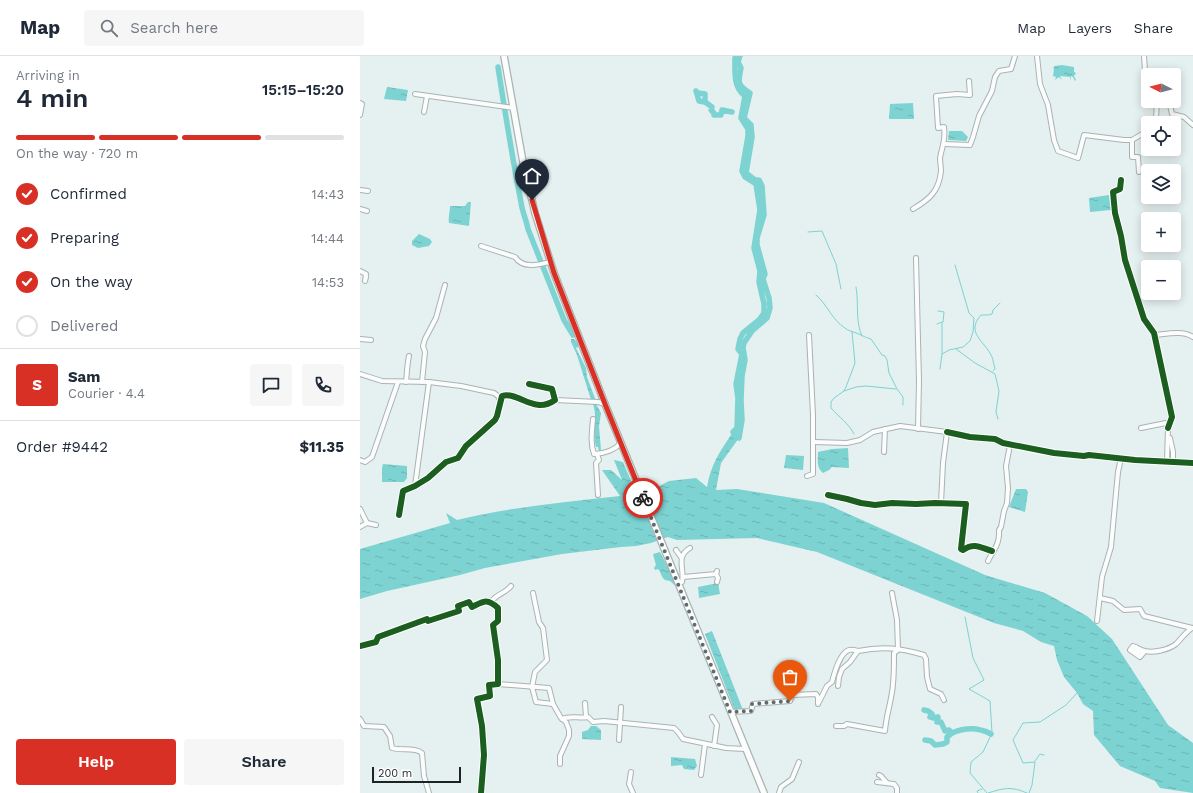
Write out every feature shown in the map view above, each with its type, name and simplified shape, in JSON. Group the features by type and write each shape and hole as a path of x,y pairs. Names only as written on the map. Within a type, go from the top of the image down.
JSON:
{"highway":[{"path":"504,56 534,213 548,262 764,793"}],"street":[{"path":"944,144 970,145 974,137 979,116 992,91 995,77 999,72 1011,69 1015,56"},
{"path":"1037,56 1040,84 1048,105 1054,140 1058,151 1078,158 1084,135 1132,140 1144,132 1147,122 1156,119 1157,108"},
{"path":"1144,56 1146,68"},
{"path":"913,209 925,202 935,193 941,171 940,158 944,144 944,128 938,128 936,96 970,94 969,81"},
{"path":"415,94 514,108"},
{"path":"424,112 427,96"},
{"path":"360,104 362,104 360,115"},
{"path":"1171,108 1172,114 1184,117 1193,124"},
{"path":"1132,140 1132,157 1138,157 1139,172"},
{"path":"1121,180 1120,189 1113,192 1115,213 1125,260 1144,319 1155,335 1172,417 1168,428 1168,461"},
{"path":"360,190 368,191"},
{"path":"360,209 367,211"},
{"path":"482,246 516,257 518,262 522,264 537,265 548,262"},
{"path":"916,258 919,381 918,429"},
{"path":"360,271 366,274 366,280 366,277"},
{"path":"422,382 425,352 423,346 436,318 445,285"},
{"path":"1155,335 1174,333 1189,334 1193,337"},
{"path":"807,476 813,474 814,442 809,335"},
{"path":"360,339 372,340"},
{"path":"406,382 409,356"},
{"path":"360,374 382,381 429,382 461,386 488,392 498,396 500,400"},
{"path":"360,460 365,462 372,457 398,382"},
{"path":"415,486 429,382"},
{"path":"529,384 552,389 555,400"},
{"path":"399,515 403,491 428,478 446,462 458,458 466,446 495,420 502,396 505,395 542,405 555,400 605,404"},
{"path":"593,419 591,434 592,448 594,454 597,454 599,460 596,463 598,495"},
{"path":"1141,428 1166,423 1168,428"},
{"path":"814,442 847,443 860,440 873,432 900,426 947,432 970,437 995,439 1010,445 1054,453 1193,463"},
{"path":"884,452 885,429"},
{"path":"941,503 943,462 947,432"},
{"path":"1168,434 1173,452 1173,461"},
{"path":"597,454 618,447 621,442"},
{"path":"988,561 992,551 999,542 999,530 1001,528 1007,502 1008,488 1006,466 1010,445"},
{"path":"1097,621 1105,563 1111,547 1118,472 1121,458"},
{"path":"828,495 875,505 892,503 966,504 961,549 963,550 969,546 980,546 992,551"},
{"path":"360,509 367,523"},
{"path":"360,526 367,523 376,525"},
{"path":"678,584 682,582 683,577 682,557 684,552 690,548"},
{"path":"676,550 682,557"},
{"path":"683,577 717,573 717,582"},
{"path":"491,602 512,586"},
{"path":"533,593 539,624 543,628 547,660 535,672 532,686 536,702 553,704"},
{"path":"836,726 844,726 847,724 885,731 885,722 893,684 894,652 898,649 897,620 892,593"},
{"path":"1100,598 1113,601 1124,610 1140,609 1144,616 1192,628"},
{"path":"360,646 376,642 378,637 427,619 428,621 459,611 458,606 468,602 472,607 486,601 491,602 498,608 499,611 497,615 498,621 493,624 498,660 498,684"},
{"path":"1145,651 1140,657 1130,650 1133,646 1145,651 1163,650 1174,645 1192,628"},
{"path":"730,712 751,711 752,704 790,701 792,695 816,694 818,697 818,704 827,686 832,682 836,668 846,651 858,651 884,647 924,655 926,659 927,677 930,689 941,694 944,700"},
{"path":"838,686 839,676 842,669 850,662 858,651"},
{"path":"481,793 484,755 482,726 477,699 490,696 489,685 498,684 549,688 553,704 562,719 566,722 569,736 560,756 560,764"},
{"path":"585,702 586,717"},
{"path":"620,740 621,707"},
{"path":"562,719 571,717 586,717 590,719 592,723 604,721 620,724 638,724 674,728 683,739 714,746 745,749"},
{"path":"712,717 717,725 714,746"},
{"path":"360,719 362,727 384,727 390,736 392,748 397,750 419,750 422,753 424,776 429,793"},
{"path":"700,775 705,744"},
{"path":"779,793 781,787 793,778 799,762"},
{"path":"631,772 629,784 633,793"},
{"path":"879,775 887,783"},
{"path":"877,782 896,786 897,793"}],"water":[{"path":"1062,65 1074,67 1074,72 1076,73 1074,76 1075,81 1071,76 1070,81 1070,77 1060,76 1062,80 1059,77 1055,80 1056,77 1053,76 1053,68 1055,66"},
{"path":"387,87 408,90 406,101 384,99"},
{"path":"913,103 914,119 889,119 890,104"},
{"path":"949,131 962,131 968,137 966,141 948,140"},
{"path":"1109,195 1111,210 1090,212 1089,198"},
{"path":"468,202 471,202 469,226 449,223 450,206 465,206"},
{"path":"419,234 430,239 432,242 429,246 418,248 412,245 412,241"},
{"path":"571,339 574,339 580,346 576,348 586,368 587,377 596,401 592,403 577,355 571,342"},
{"path":"593,404 596,404 601,413 599,426 601,450 599,451 598,447 596,447 595,441 595,415"},
{"path":"733,432 739,438 721,463 716,490 737,489 824,503 985,575 1045,593 1087,616 1112,639 1168,725 1193,743 1193,793 1160,788 1155,781 1120,766 1094,735 1093,711 1083,704 1077,693 1064,677 1057,660 1054,646 1041,642 1023,631 994,623 817,552 757,538 677,540 668,537 636,546 562,554 485,568 387,591 360,599 360,549 450,523 446,513 457,520 517,508 620,496 602,470 611,470 622,480 614,460 623,462 638,497 669,481 696,478 707,487 711,471 717,458"},
{"path":"848,448 849,468 832,467 823,473 821,471 818,463 818,452"},
{"path":"786,455 804,456 803,470 784,468"},
{"path":"383,464 407,466 407,478 404,482 382,482"},
{"path":"1016,489 1026,489 1028,492 1025,512 1009,507"},
{"path":"660,552 679,589 670,581 665,580 658,569 655,570 654,568 656,565 653,554"},
{"path":"718,583 720,594 699,598 698,587"},
{"path":"712,631 743,710 735,711 705,634"},
{"path":"591,726 596,726 601,730 601,740 582,739 582,732 588,730"},
{"path":"671,757 695,759 697,766 694,770 684,769 682,765 671,766"}],"waterway":[{"path":"736,56 735,69 737,84 738,88 745,96 741,118 748,129 742,171 745,177 756,184 760,210 754,248 760,271 759,282 764,304 764,313 759,320 743,333 738,349 742,354 736,384 738,398 737,428 733,432 739,438 742,420 741,400 742,376 745,360 743,348 744,343 752,331 767,318 770,308 769,298 763,279 765,274 757,245 757,238 764,215 762,186 759,180 755,180 746,173 752,137 751,125 744,118 750,93 743,88 739,80 741,68 738,62 740,56"},
{"path":"498,67 523,212 528,229 564,320 573,335"},
{"path":"696,91 699,101 705,102"},
{"path":"698,93 705,94 705,102 712,107 711,110 714,115 721,115 722,110 732,112"},
{"path":"808,232 822,231 836,264 841,289"},
{"path":"940,369 942,354 949,350 963,347 970,341 973,332 974,318 969,313 955,265"},
{"path":"856,287 858,318 862,336"},
{"path":"816,295 840,325 847,330 871,339 882,355 885,356 889,373 903,397 903,405"},
{"path":"993,371 995,369 992,357 978,337 975,327 981,315 992,314 993,310 1000,303"},
{"path":"938,311 944,312 943,322"},
{"path":"937,324 942,322 942,354"},
{"path":"852,332 855,363 844,391 834,398 831,402 831,408 847,424 854,434"},
{"path":"956,349 975,363 995,374 999,391 996,412 998,419"},
{"path":"844,391 856,387 866,386 896,389"},
{"path":"965,617 973,658 984,680 969,689 990,701 992,733 983,752 971,762 970,773 987,793"},
{"path":"1029,793 1032,785 1035,762 1023,763 1013,740 1023,723 1040,722 1066,705 1077,693"},
{"path":"924,710 932,714 930,717 938,717 937,722 941,722 945,731 949,730 952,733 962,730 977,729 991,734"},
{"path":"925,740 931,741 935,745 943,744 947,742 947,737 952,733"},
{"path":"1035,761 1040,754 1044,755"},
{"path":"988,793 1008,788 1027,793"},
{"path":"978,793 977,791 982,789"}],"cycle path":[{"path":"1121,180 1120,189 1113,192 1115,213 1125,260 1144,319 1154,333 1172,417 1168,428"},
{"path":"399,515 403,491 428,478 446,462 458,458 466,446 495,420 502,396 508,395 540,405 547,404 555,400 552,389 529,384"},
{"path":"947,432 970,437 995,439 1003,443 1054,453 1193,463"},
{"path":"828,495 875,505 892,503 966,504 961,549 963,550 971,546 975,546 992,551"},
{"path":"360,646 376,642 378,637 427,619 428,621 459,611 458,606 469,602 472,607 480,603 488,602 498,608 498,621 493,625 498,660 498,684 489,685 490,696 477,699 482,726 484,755 481,793"}],"way so far":[{"path":"643,498 730,712 750,712 752,704 762,702 790,701"}],"route":[{"path":"532,200 534,213 554,273 643,498"}]}
